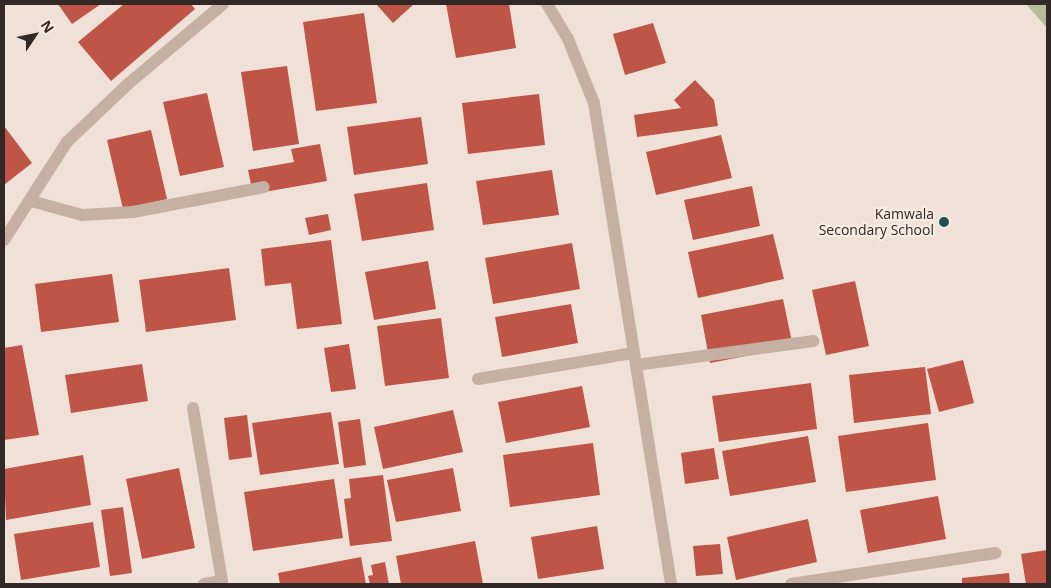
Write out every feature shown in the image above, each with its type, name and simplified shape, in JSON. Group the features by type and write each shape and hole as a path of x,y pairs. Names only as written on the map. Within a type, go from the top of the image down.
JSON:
{"street":[{"path":"4,240 31,201 67,142 128,84 223,4"},
{"path":"547,4 568,39 594,102 671,584"},
{"path":"31,201 82,215 133,212 264,187"},
{"path":"478,379 635,359 814,341"},
{"path":"193,408 223,582 204,584"},
{"path":"791,584 996,553"}],"green space":[{"path":"1026,4 1047,4 1047,28"}],"building":[{"path":"58,4 101,4 72,24"},
{"path":"124,4 191,4 195,9 111,81 78,42"},
{"path":"376,4 414,4 393,23"},
{"path":"446,4 509,4 516,48 456,58"},
{"path":"364,13 377,103 316,111 303,22"},
{"path":"653,23 666,63 625,75 613,34"},
{"path":"287,66 299,144 253,151 241,72"},
{"path":"695,80 714,100 718,126 637,137 634,115 681,108 674,100"},
{"path":"207,93 224,167 180,176 163,102"},
{"path":"539,94 545,145 468,154 462,103"},
{"path":"421,117 428,164 354,175 347,127"},
{"path":"4,126 32,163 4,185"},
{"path":"151,130 167,199 123,209 107,140"},
{"path":"721,135 732,178 656,195 646,152"},
{"path":"320,144 327,181 253,194 248,170 294,162 291,149"},
{"path":"552,170 559,215 483,225 476,181"},
{"path":"427,183 434,230 362,241 354,194"},
{"path":"752,186 760,226 693,240 684,200"},
{"path":"328,214 331,230 309,235 305,218"},
{"path":"773,234 784,279 698,298 688,252"},
{"path":"331,240 342,324 297,329 291,283 265,286 261,249"},
{"path":"572,243 580,289 493,304 485,258"},
{"path":"428,261 436,309 374,320 365,272"},
{"path":"229,268 236,320 146,332 139,280"},
{"path":"112,274 119,322 41,332 35,284"},
{"path":"855,281 869,346 826,355 812,290"},
{"path":"783,299 793,347 710,363 701,315"},
{"path":"571,304 578,343 502,357 495,317"},
{"path":"441,318 449,378 385,386 377,326"},
{"path":"349,344 356,389 331,392 324,348"},
{"path":"22,345 39,435 4,440 4,348"},
{"path":"963,360 974,403 939,412 927,369"},
{"path":"142,364 148,401 71,413 65,375"},
{"path":"925,367 931,414 854,423 849,375"},
{"path":"811,383 817,429 719,442 712,396"},
{"path":"582,386 590,427 506,443 498,402"},
{"path":"453,410 463,452 383,469 374,427"},
{"path":"331,412 339,464 260,475 252,423"},
{"path":"247,415 252,457 229,460 224,418"},
{"path":"360,419 366,465 344,468 338,422"},
{"path":"928,423 936,480 846,492 838,436"},
{"path":"808,436 816,482 730,496 722,451"},
{"path":"593,443 600,495 510,507 503,455"},
{"path":"714,448 719,479 685,484 681,453"},
{"path":"83,455 91,505 6,520 4,469"},
{"path":"179,468 195,548 142,559 126,479"},
{"path":"453,468 461,511 396,522 387,480"},
{"path":"383,475 392,541 350,546 344,499 351,498 349,479"},
{"path":"334,479 343,538 253,551 244,492"},
{"path":"938,496 946,539 868,553 860,510"},
{"path":"123,507 132,573 110,576 101,510"},
{"path":"808,519 817,562 736,580 727,537"},
{"path":"93,522 100,567 21,580 14,534"},
{"path":"597,526 604,569 538,579 531,537"},
{"path":"475,541 483,584 401,584 396,556"},
{"path":"720,544 723,574 696,576 693,546"},
{"path":"1047,550 1047,584 1026,584 1021,554"},
{"path":"361,557 366,584 280,584 278,573"},
{"path":"385,562 389,584 370,584 368,576 373,575 371,565"},
{"path":"1009,573 1010,584 962,584 962,578"}],"place":[{"name":"Kamwala Secondary School","path":"944,222"}]}
